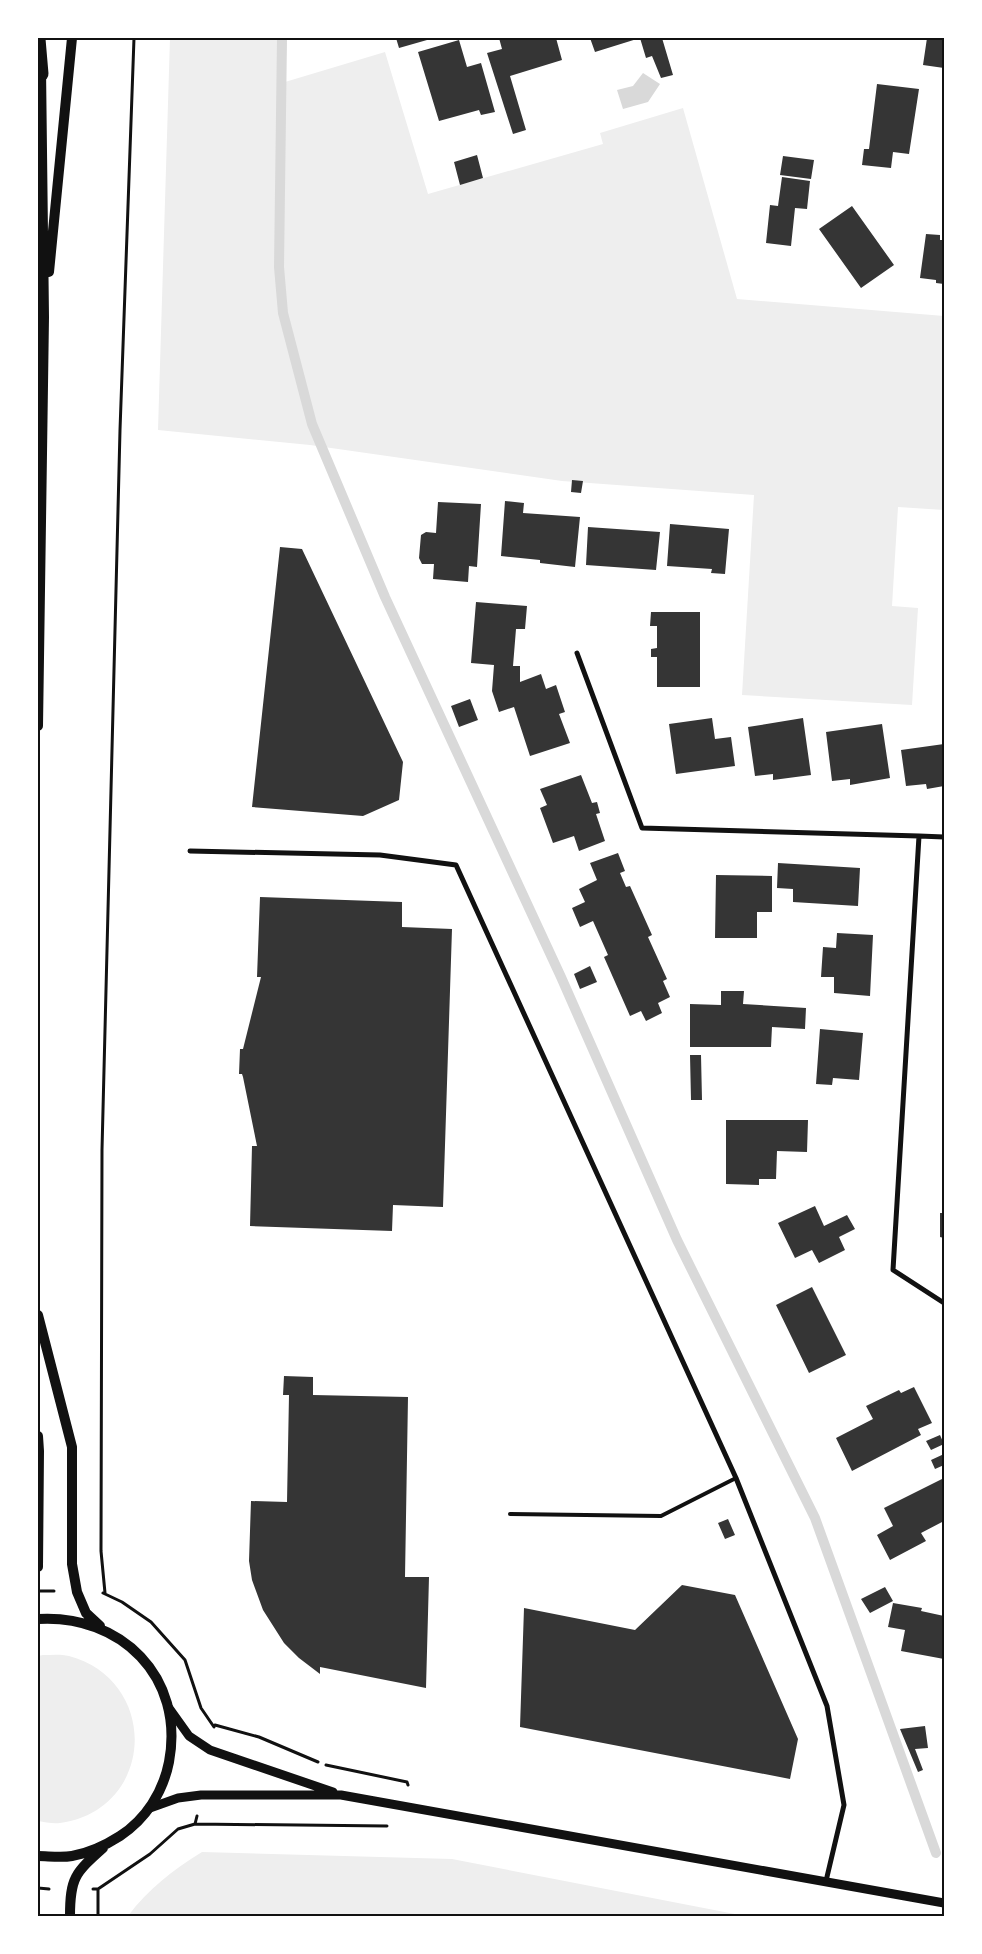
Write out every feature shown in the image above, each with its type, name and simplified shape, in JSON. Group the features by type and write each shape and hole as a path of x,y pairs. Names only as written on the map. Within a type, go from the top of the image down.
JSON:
{"highway":[{"path":"38,39 41,74"}],"main road":[{"path":"38,726 44,317 41,38"},
{"path":"44,317 72,38"},
{"path":"38,1315 72,1447 72,1564 77,1592 86,1613 102,1628"},
{"path":"38,1436 38,1567"},
{"path":"38,1619 57,1618 80,1621 102,1628 121,1639 142,1658 162,1688 169,1708 173,1743 166,1778 150,1808 130,1829 106,1845 80,1869 70,1889 70,1916"},
{"path":"38,1856 72,1856 106,1845"}],"street":[{"path":"577,653 642,828 944,837"},
{"path":"919,836 893,1270 944,1303"},
{"path":"190,851 380,855 456,865 736,1478 827,1706 844,1805 826,1881"},
{"path":"169,1708 189,1736 210,1750 341,1795"},
{"path":"150,1808 178,1798 201,1795 341,1795 944,1903"}],"lane":[{"path":"510,1514 662,1516 736,1478"}],"path":[{"path":"105,1594 101,1551 102,1150 120,449 134,38"},
{"path":"38,1591 105,1594 151,1622 185,1660 201,1708 215,1725 259,1737 323,1765 407,1782 420,1808 402,1827 195,1824 178,1828 150,1854 98,1889 38,1888"},
{"path":"210,1750 215,1725"},
{"path":"195,1824 201,1795"},
{"path":"98,1889 98,1916"}],"shaded area":[{"path":"170,38 287,38 285,82 385,52 428,194 603,144 600,133 683,108 737,299 944,316 944,510 898,507 892,606 918,608 912,705 742,695 754,495 562,481 310,445 158,430"},
{"path":"643,73 660,84 648,102 623,109 617,90 633,86"},
{"path":"38,1656 69,1656 99,1670 120,1691 132,1716 135,1744 129,1771 114,1795 91,1813 60,1823 38,1821"},
{"path":"202,1852 452,1859 745,1916 128,1916 144,1897 162,1881"}],"building":[{"path":"396,38 434,38 399,48"},
{"path":"499,38 556,38 562,60 510,76 526,130 513,134 487,53 502,49"},
{"path":"590,38 640,38 595,52"},
{"path":"640,38 662,38 673,75 661,78 652,56 646,58"},
{"path":"927,38 944,38 944,68 923,65"},
{"path":"459,40 467,67 481,63 495,112 481,115 479,110 439,121 418,52"},
{"path":"877,84 919,89 909,154 893,152 891,168 862,165 864,149 869,149"},
{"path":"477,155 483,178 460,185 454,162"},
{"path":"783,156 814,160 811,179 780,175"},
{"path":"782,177 810,181 807,209 795,208 791,246 766,243 770,205 778,206"},
{"path":"852,206 894,265 861,288 819,229"},
{"path":"926,234 940,235 940,240 944,240 944,284 936,283 936,280 920,278"},
{"path":"572,480 583,481 581,493 571,492"},
{"path":"505,501 524,503 523,513 580,517 575,567 540,563 540,560 501,556"},
{"path":"438,502 481,504 477,567 469,566 468,582 433,579 434,564 422,564 419,558 421,535 426,532 436,533"},
{"path":"670,524 729,529 725,574 711,573 712,569 667,566"},
{"path":"588,527 660,532 656,570 586,565"},
{"path":"280,547 302,549 403,762 399,800 363,816 252,807"},
{"path":"476,602 527,606 525,629 516,629 513,666 520,666 520,682 541,674 546,689 556,685 565,712 559,714 570,743 530,756 514,707 499,712 492,691 494,665 471,663"},
{"path":"651,612 700,612 700,687 657,687 657,657 651,657 651,649 657,648 657,626 650,626"},
{"path":"470,699 478,720 459,727 451,706"},
{"path":"712,718 715,739 731,737 735,766 676,774 669,724"},
{"path":"803,718 811,775 773,780 773,774 755,776 748,727"},
{"path":"882,724 890,778 850,785 850,779 832,781 826,732"},
{"path":"944,744 944,786 927,789 926,784 906,786 901,750"},
{"path":"581,775 592,803 597,802 600,813 596,814 605,841 579,851 574,836 553,843 540,808 547,805 540,789"},
{"path":"618,853 625,871 620,873 626,887 630,886 652,935 648,937 667,979 663,981 670,997 658,1003 662,1013 646,1021 641,1011 630,1016 604,957 608,955 593,921 580,927 572,908 585,902 579,889 597,880 590,863"},
{"path":"778,863 860,868 858,906 793,902 793,889 777,888"},
{"path":"716,875 772,876 772,912 757,912 757,938 715,938"},
{"path":"260,897 402,902 402,927 452,929 443,1207 393,1205 392,1231 250,1226 252,1146 257,1146 243,1077 242,1074 239,1074 240,1049 243,1049 261,977 257,977"},
{"path":"837,933 873,935 870,996 834,993 834,977 821,977 823,947 836,948"},
{"path":"590,966 597,982 580,989 574,974"},
{"path":"721,991 744,991 743,1004 806,1008 805,1029 772,1027 771,1047 690,1047 690,1004 721,1005"},
{"path":"820,1029 863,1033 859,1080 833,1078 832,1085 816,1084"},
{"path":"690,1055 701,1055 702,1100 691,1100"},
{"path":"726,1120 808,1120 807,1152 777,1151 776,1179 759,1179 759,1185 726,1184"},
{"path":"815,1206 824,1226 847,1215 855,1229 839,1237 845,1250 819,1263 812,1250 795,1258 778,1223"},
{"path":"940,1213 944,1213 944,1238 940,1237"},
{"path":"812,1287 846,1355 809,1373 776,1305"},
{"path":"284,1376 313,1377 313,1395 408,1397 405,1577 429,1577 426,1688 320,1667 320,1674 299,1658 284,1643 263,1610 252,1580 249,1561 251,1501 287,1502 289,1395 283,1395"},
{"path":"914,1387 932,1423 918,1429 921,1435 852,1471 836,1438 873,1419 866,1406 899,1390 901,1393"},
{"path":"940,1435 944,1444 931,1450 926,1441"},
{"path":"944,1454 944,1465 935,1469 931,1460"},
{"path":"944,1478 944,1521 921,1533 926,1541 890,1560 877,1535 893,1526 884,1508"},
{"path":"728,1519 735,1535 725,1539 718,1523"},
{"path":"682,1585 735,1595 798,1739 790,1779 520,1727 524,1608 635,1630"},
{"path":"885,1587 893,1601 870,1613 861,1599"},
{"path":"893,1603 922,1608 921,1611 944,1616 944,1659 901,1651 905,1630 888,1627"},
{"path":"925,1726 928,1748 915,1749 923,1770 918,1772 900,1729"}],"waterway":[{"path":"282,38 279,267 283,313 312,424 385,597 561,977 677,1240 815,1518 936,1853"}]}
